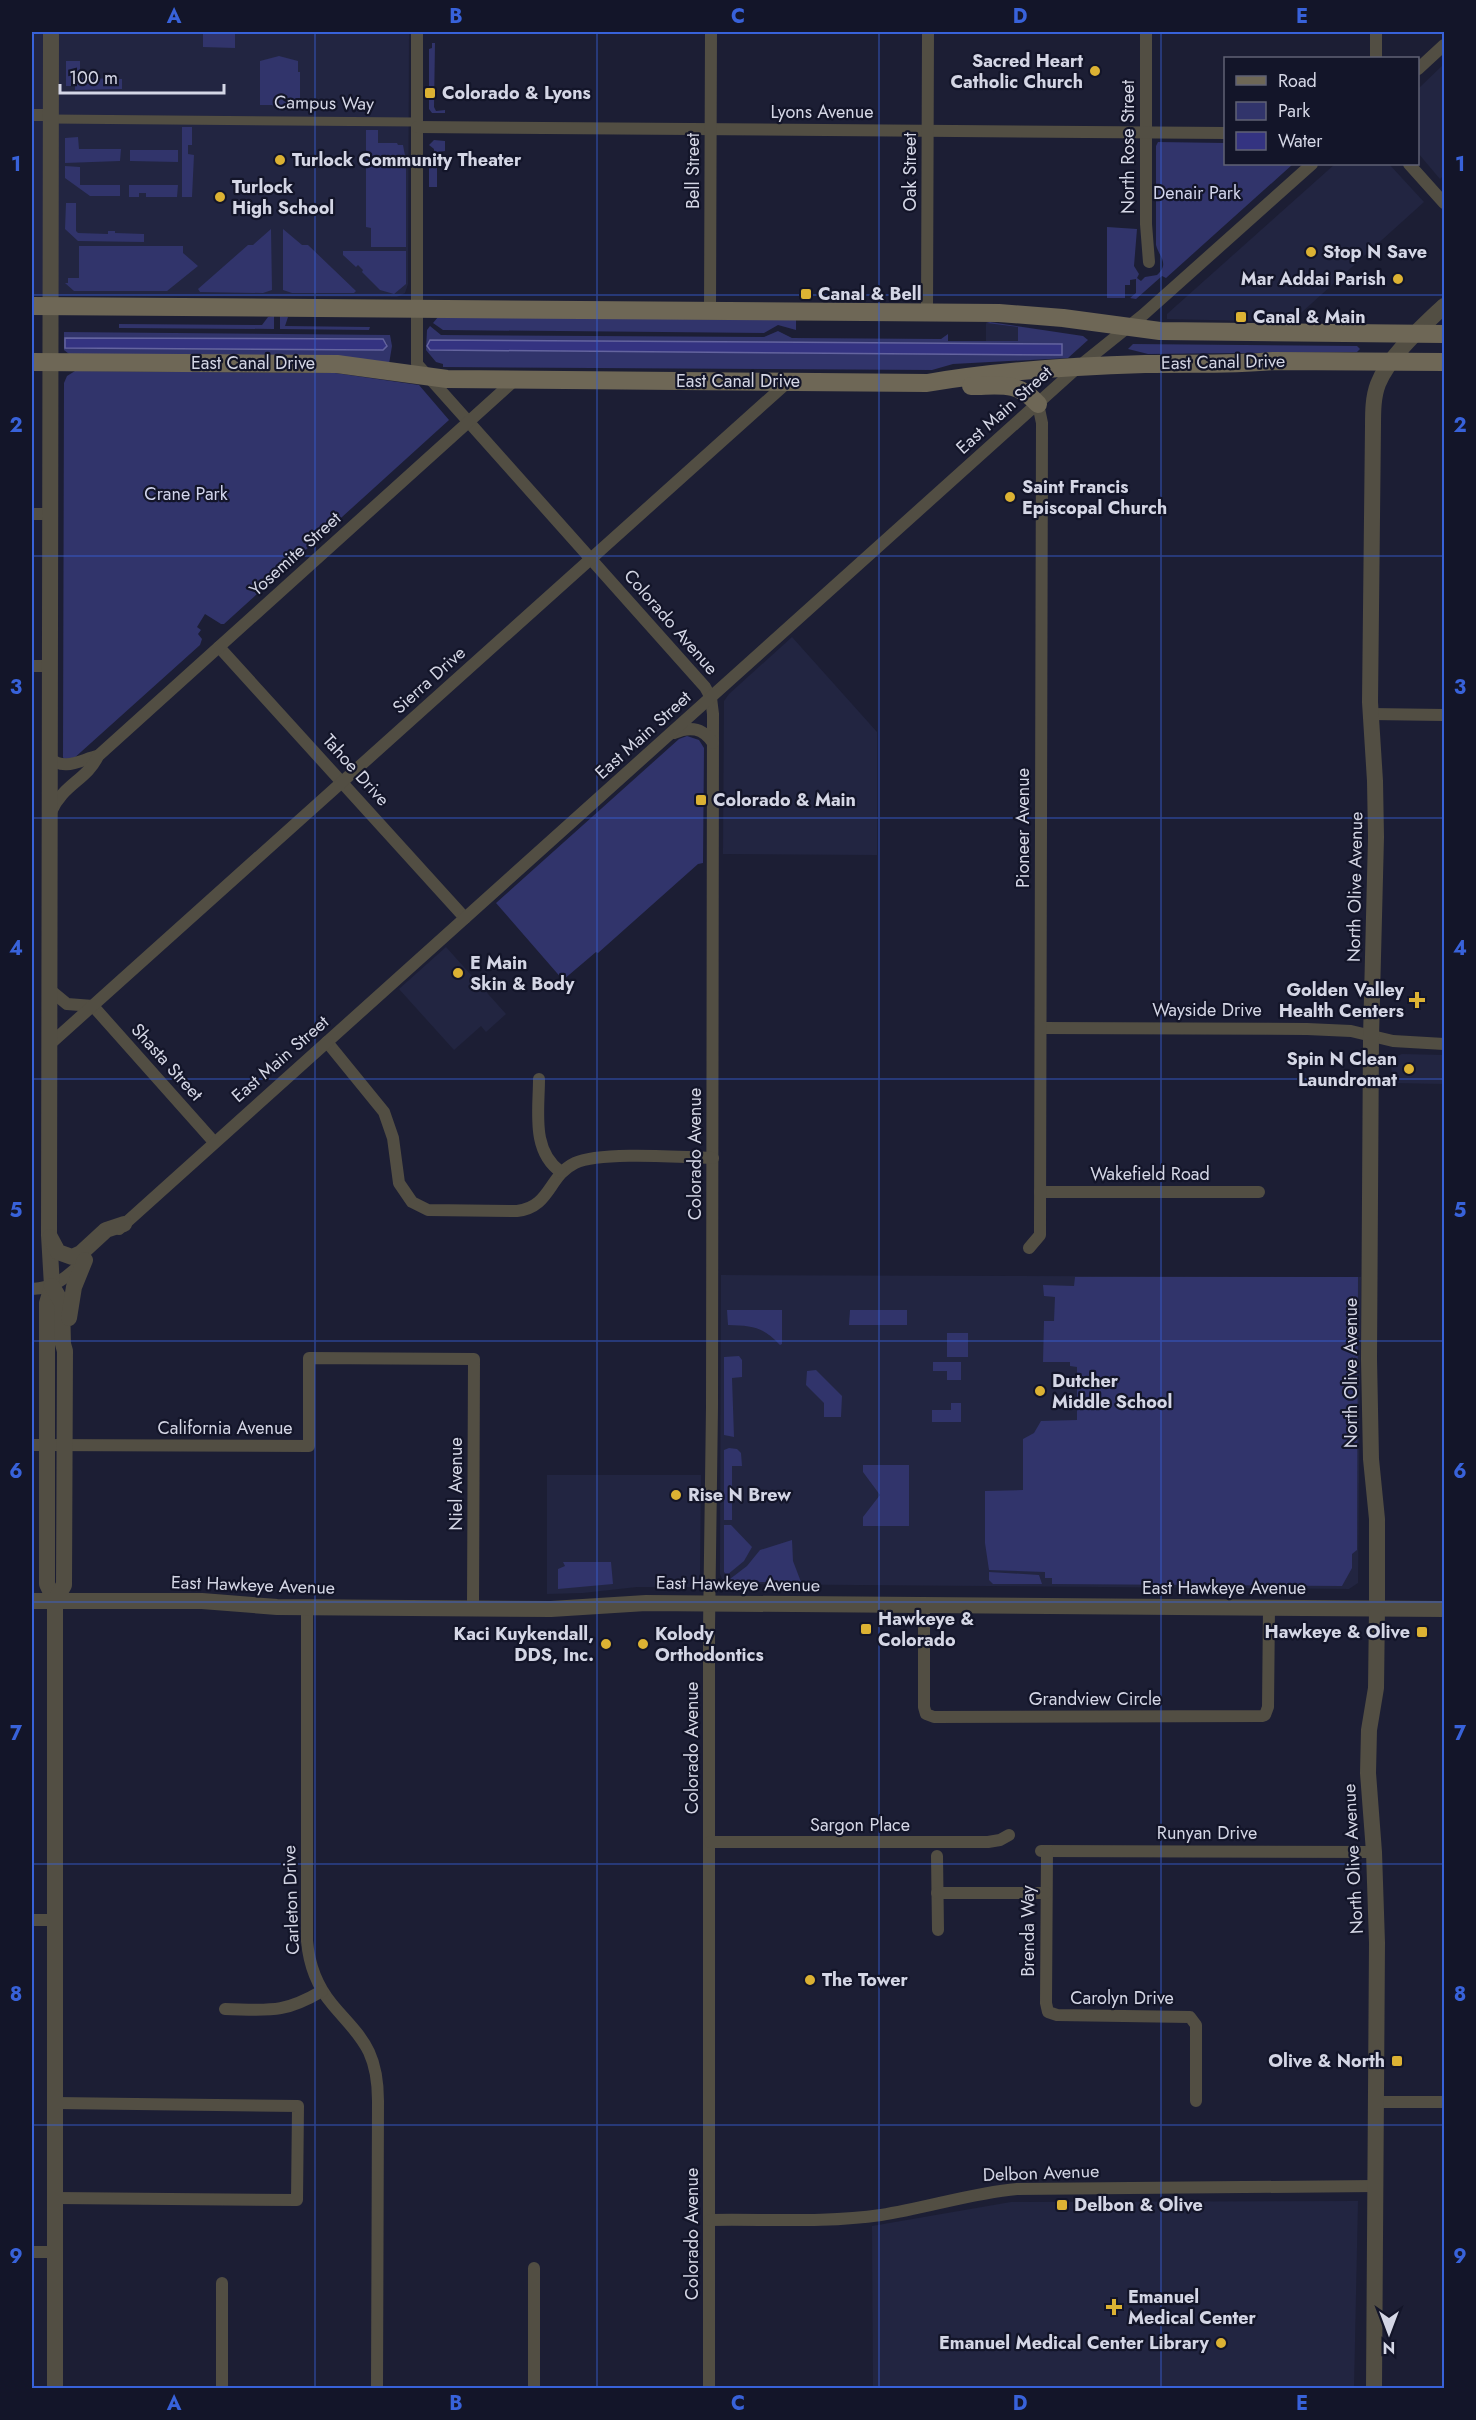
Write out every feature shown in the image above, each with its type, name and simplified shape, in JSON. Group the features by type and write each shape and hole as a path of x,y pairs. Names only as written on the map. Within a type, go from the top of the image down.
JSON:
{"main road":[{"name":"East Canal Drive","path":"32,306 1034,315 1170,332 1444,334"},
{"name":"East Canal Drive","path":"32,362 327,363 447,379 927,383 971,375 1142,364 1247,364 1273,361 1444,362"},
{"path":"927,383 969,387 1017,387 1028,393 1038,404"}],"street":[{"path":"51,32 49,1235 52,1286 47,1303 40,1445 47,1584 55,1601 55,2388"},
{"name":"Colorado Avenue","path":"417,32 415,358 418,367 592,558 705,687 711,698 713,743 713,1158 709,2388"},
{"name":"Bell Street","path":"710,311 711,32"},
{"name":"Oak Street","path":"927,313 928,32"},
{"name":"North Rose Street","path":"1146,32 1146,249 1149,262"},
{"path":"1376,32 1376,57"},
{"path":"1419,68 1444,45"},
{"name":"Campus Way","path":"32,115 417,124"},
{"name":"Lyons Avenue","path":"417,124 1224,133"},
{"name":"East Main Street","path":"52,1286 63,1280 1077,368 1128,327 1311,165"},
{"path":"1410,165 1444,203"},
{"name":"North Olive Avenue","path":"1374,2388 1377,1942 1368,1773 1369,1730 1376,1688 1377,1609 1377,1519 1371,1459 1369,1359 1371,1037 1376,837 1371,714 1372,426 1378,386 1415,333 1444,306"},
{"name":"Yosemite Street","path":"50,815 64,790 94,765 98,756 516,379"},
{"name":"Sierra Drive","path":"50,1044 789,381"},
{"name":"Pioneer Avenue","path":"1029,1248 1040,1235 1042,423 1038,404"},
{"path":"32,514 50,514"},
{"name":"Tahoe Drive","path":"219,646 465,918"},
{"path":"32,666 51,666"},
{"path":"1371,714 1444,715"},
{"path":"670,735 685,729 696,729 705,733 713,743"},
{"name":"Yosemite Street","path":"50,758 66,765 98,756"},
{"path":"50,990 59,999 71,1005 93,1006"},
{"name":"Shasta Street","path":"93,1006 214,1142"},
{"name":"Wayside Drive","path":"1041,1028 1288,1028 1348,1031 1393,1041 1444,1044"},
{"path":"327,1042 384,1112 392,1133 399,1183 409,1200 419,1207 434,1210 523,1211 541,1201 561,1172 577,1162 598,1157 713,1158"},
{"path":"539,1079 540,1140 547,1158 561,1172"},
{"name":"Wakefield Road","path":"1040,1192 1259,1192"},
{"path":"49,1235 56,1250 72,1257 81,1253 106,1230 124,1224"},
{"path":"65,1351 69,1344 71,1297 85,1260"},
{"path":"32,1289 52,1286"},
{"path":"52,1286 62,1303 65,1351 64,1585 55,1601"},
{"name":"California Avenue","path":"40,1445 309,1446 309,1358 474,1359"},
{"name":"Niel Avenue","path":"473,1608 474,1359"},
{"name":"East Hawkeye Avenue","path":"32,1601 209,1601 307,1607 566,1609 639,1603 1444,1609"},
{"name":"Grandview Circle","path":"924,1606 924,1707 926,1714 934,1717 1262,1716 1265,1715 1268,1707 1269,1608"},
{"name":"Carleton Drive","path":"307,1607 307,1935 312,1970 322,1991 365,2045 372,2060 377,2082 377,2388"},
{"name":"Sargon Place","path":"710,1842 988,1842 1009,1835"},
{"name":"Runyan Drive","path":"1044,1851 1374,1852"},
{"name":"Brenda Way","path":"1044,1851 1048,2012"},
{"path":"937,1856 938,1930"},
{"path":"937,1893 1046,1893"},
{"path":"32,1920 56,1920"},
{"path":"225,2009 285,2009 304,2002 322,1991"},
{"name":"Carolyn Drive","path":"1048,2012 1056,2015 1186,2016 1196,2021 1196,2101"},
{"path":"1376,2102 1444,2102"},
{"path":"56,2103 298,2106 297,2200 56,2198"},
{"name":"Delbon Avenue","path":"710,2220 861,2217 899,2212 979,2193 1017,2189 1376,2186"},
{"path":"32,2252 55,2252"},
{"path":"534,2268 534,2388"},
{"path":"222,2283 222,2388"}],"shaded area":[{"name":"Turlock High School","path":"32,32 409,32 408,284 405,293 397,297 32,295"},
{"path":"1444,64 1444,175 1440,179 1419,154 1419,88"},
{"path":"1334,165 1390,165 1424,202 1291,322 1167,319 1167,314"},
{"path":"986,323 1018,327 1018,341 986,341"},
{"path":"792,637 877,732 877,855 723,854 724,701"},
{"path":"446,947 506,1014 486,1032 481,1026 454,1050 399,989"},
{"path":"1402,1054 1444,1055 1444,1124 1443,1084 1393,1083 1391,1065 1395,1057"},
{"name":"Dutcher Middle School","path":"721,1275 1361,1277 1358,1583 1349,1589 727,1584 720,1574"},
{"path":"547,1475 701,1475 698,1582 690,1587 637,1587 547,1594"},
{"name":"Emanuel Medical Center","path":"1358,2201 1354,2388 873,2388 872,2226 1011,2202"}],"green space":[{"path":"203,32 235,32 235,48 203,47"},
{"path":"432,43 435,43 434,107 436,111 445,110 445,113 432,113 429,109 429,49 432,48"},
{"path":"279,56 298,61 298,72 300,72 300,105 288,106 280,111 272,105 260,105 260,61"},
{"path":"66,61 80,61 80,78 122,79 122,89 75,90 75,86 66,86"},
{"path":"182,127 192,127 192,145 188,145 188,154 194,155 192,197 182,197"},
{"path":"366,130 378,130 378,143 403,145 406,161 406,247 371,247 371,228 366,227"},
{"path":"78,137 79,149 121,149 120,161 65,163 65,138"},
{"path":"434,140 445,141 445,151 437,152 437,187 429,187 429,157 434,154 434,149 429,145"},
{"name":"Denair Park","path":"1158,142 1224,143 1224,165 1292,165 1166,278 1162,276 1136,299 1130,298 1136,293 1136,279 1130,280 1130,285 1125,285 1125,298 1107,298 1107,227 1137,229 1134,266 1139,274 1137,278 1141,281 1145,277 1157,275 1163,267 1163,260 1156,245 1156,146"},
{"path":"130,150 178,150 178,162 130,161"},
{"path":"65,166 80,167 80,185 120,185 120,196 90,196 65,178"},
{"path":"129,185 178,185 177,197 146,197 146,193 139,193 139,197 129,197"},
{"path":"66,203 76,203 76,231 78,233 108,234 108,231 115,231 115,233 144,234 144,242 78,241 65,229"},
{"path":"271,229 272,290 263,293 200,292 198,289 248,245 253,245"},
{"path":"283,229 302,245 308,245 356,291 354,293 292,293 283,290"},
{"path":"79,246 183,246 183,253 198,266 167,291 74,291 65,283 68,283 68,278 79,278"},
{"path":"343,251 406,251 406,284 394,294 380,290 358,265 356,267 343,255"},
{"path":"274,316 274,329 119,328 119,324 262,325 268,317"},
{"path":"280,316 288,317 285,326 370,327 369,330 280,329"},
{"path":"438,317 796,320 796,330 778,325 764,333 443,330 433,323"},
{"path":"990,322 1083,336 1088,340 1068,358 953,364 932,370 443,367 443,364 436,362 426,350 427,330 430,326 441,335 764,337 778,331 792,338 941,339 948,334 948,341 1018,341 1018,327 986,323","holes":["430,340 1061,344 1062,355 430,350 427,345"]},
{"path":"64,332 390,335 392,346 389,364 69,354 64,350","holes":["66,338 383,339 387,344 383,350 66,348"]},
{"path":"1133,344 1357,346 1360,349 1357,352 1148,354 1128,349"},
{"name":"Crane Park","path":"75,371 335,373 419,385 449,420 224,624 205,614 197,627 201,630 198,634 202,639 200,645 72,760 64,760 64,383 67,376"},
{"path":"687,736 699,740 704,748 703,863 698,864 598,953 596,952 563,980 496,903 679,739"},
{"path":"1075,1277 1358,1277 1357,1550 1352,1554 1352,1568 1342,1586 1052,1584 1052,1578 1045,1578 1045,1572 989,1570 985,1543 985,1491 1023,1490 1023,1439 1034,1433 1041,1421 1077,1420 1077,1367 1070,1366 1070,1362 1043,1362 1044,1321 1054,1321 1055,1297 1044,1296 1043,1285 1074,1286"},
{"path":"727,1310 782,1310 782,1344 780,1345 757,1328 728,1325"},
{"path":"850,1310 907,1310 907,1325 849,1325"},
{"path":"947,1333 968,1333 968,1357 947,1357"},
{"path":"739,1356 742,1360 742,1377 732,1378 734,1437 724,1435 724,1357"},
{"path":"933,1362 961,1362 961,1380 947,1380 947,1371 933,1371"},
{"path":"816,1370 842,1396 841,1417 824,1417 824,1403 806,1385 807,1371"},
{"path":"951,1403 961,1403 961,1422 932,1422 932,1410 951,1410"},
{"path":"737,1449 741,1453 742,1466 732,1466 732,1520 724,1520 724,1450"},
{"path":"863,1465 909,1465 909,1526 863,1526 863,1517 880,1495 863,1472"},
{"path":"724,1525 731,1525 752,1547 744,1561 727,1575 724,1572"},
{"path":"792,1540 793,1561 801,1582 732,1582 730,1579 747,1566 760,1550"},
{"path":"563,1562 611,1562 613,1584 558,1589 558,1569 565,1566"},
{"path":"989,1572 1039,1575 1042,1584 993,1584 989,1580"}],"water":[{"path":"65,338 383,339 387,346 383,350 65,348"},
{"path":"430,340 1062,344 1062,355 430,350 427,346"}],"place":[{"name":"Sacred Heart Catholic Church","path":"1095,71"},
{"name":"Colorado & Lyons","path":"430,93"},
{"name":"Turlock Community Theater","path":"280,160"},
{"name":"Turlock High School","path":"220,197"},
{"name":"Stop N Save","path":"1311,252"},
{"name":"Mar Addai Parish","path":"1398,279"},
{"name":"Canal & Bell","path":"806,294"},
{"name":"Canal & Main","path":"1241,317"},
{"name":"Saint Francis Episcopal Church","path":"1010,497"},
{"name":"Colorado & Main","path":"701,800"},
{"name":"E Main Skin & Body","path":"458,973"},
{"name":"Golden Valley Health Centers","path":"1417,1000"},
{"name":"Spin N Clean Laundromat","path":"1409,1069"},
{"name":"Dutcher Middle School","path":"1040,1391"},
{"name":"Rise N Brew","path":"676,1495"},
{"name":"Hawkeye & Colorado","path":"866,1629"},
{"name":"Hawkeye & Olive","path":"1422,1632"},
{"name":"Kaci Kuykendall, DDS, Inc.","path":"606,1644"},
{"name":"Kolody Orthodontics","path":"643,1644"},
{"name":"The Tower","path":"810,1980"},
{"name":"Olive & North","path":"1397,2061"},
{"name":"Delbon & Olive","path":"1062,2205"},
{"name":"Emanuel Medical Center","path":"1114,2307"},
{"name":"Emanuel Medical Center Library","path":"1221,2343"}]}
